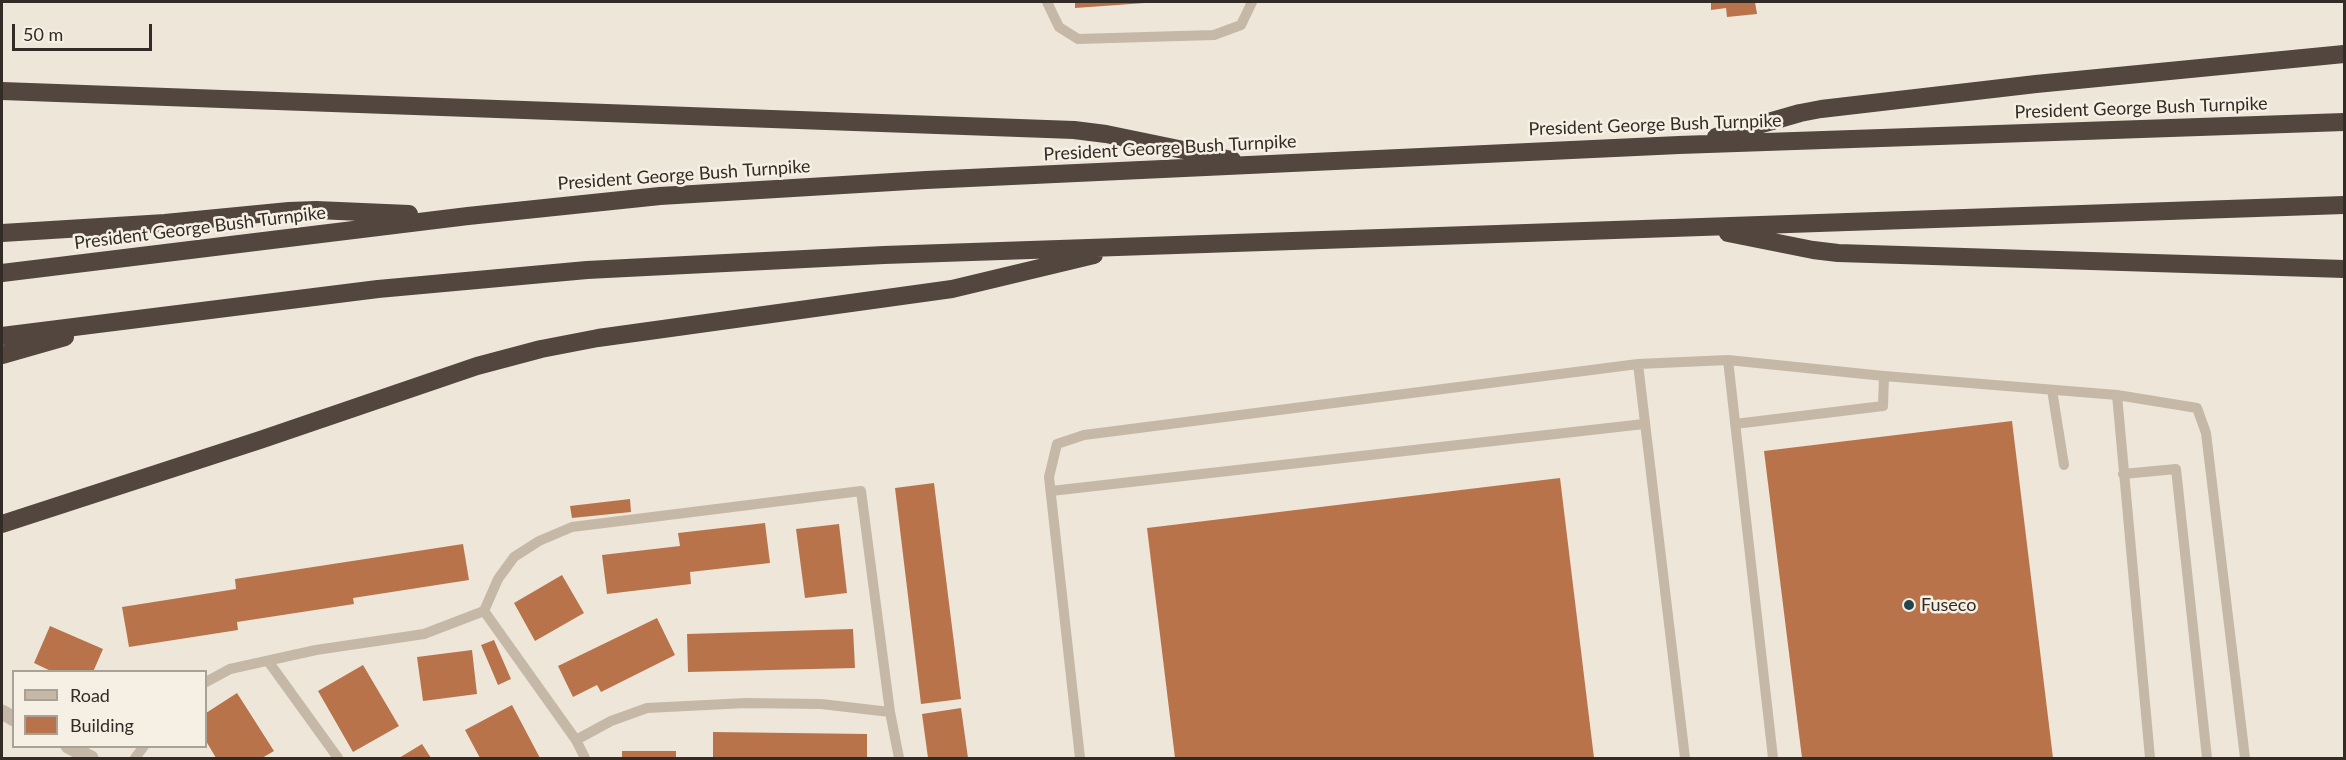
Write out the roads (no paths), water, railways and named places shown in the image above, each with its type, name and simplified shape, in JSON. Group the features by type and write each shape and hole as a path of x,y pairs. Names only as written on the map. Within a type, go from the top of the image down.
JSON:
{"highway":[{"path":"1679,144 1821,109 2036,84 2344,54"},
{"path":"2,91 1074,130 1106,134 1239,161 1276,164"},
{"name":"President George Bush Turnpike","path":"2,273 468,216 660,196 1679,144 2344,122"},
{"path":"2,336 390,288 546,273 873,256 2344,205"},
{"path":"2,233 165,223 316,210 468,216"},
{"path":"1688,227 1838,253 2344,269"},
{"path":"2,524 477,366 540,349 598,338 952,290 1140,246"},
{"path":"2,355 124,321"}],"street":[{"path":"70,748 91,759"}],"lane":[{"path":"1047,2 1059,27 1078,39 1214,35 1241,25 1252,2"},
{"path":"1728,360 1773,759"},
{"path":"1080,759 1049,477 1057,444 1084,435 1638,364 1728,360 1884,376 2117,395 2197,408 2206,433 2245,759"},
{"path":"1638,364 1685,759"},
{"path":"1735,424 1883,406 1884,376"},
{"path":"2052,390 2064,465"},
{"path":"2117,395 2150,759"},
{"path":"1051,490 1644,424"},
{"path":"2123,474 2176,469 2207,759"},
{"path":"207,681 230,669 316,650 424,634 484,611 498,579 514,557 539,541 572,528 861,491 890,712 899,759"},
{"path":"484,611 576,740 585,759"},
{"path":"268,661 338,759"},
{"path":"576,740 611,721 647,708 747,703 821,704 890,712"}],"place":[{"name":"Fuseco","path":"1909,605"}]}
